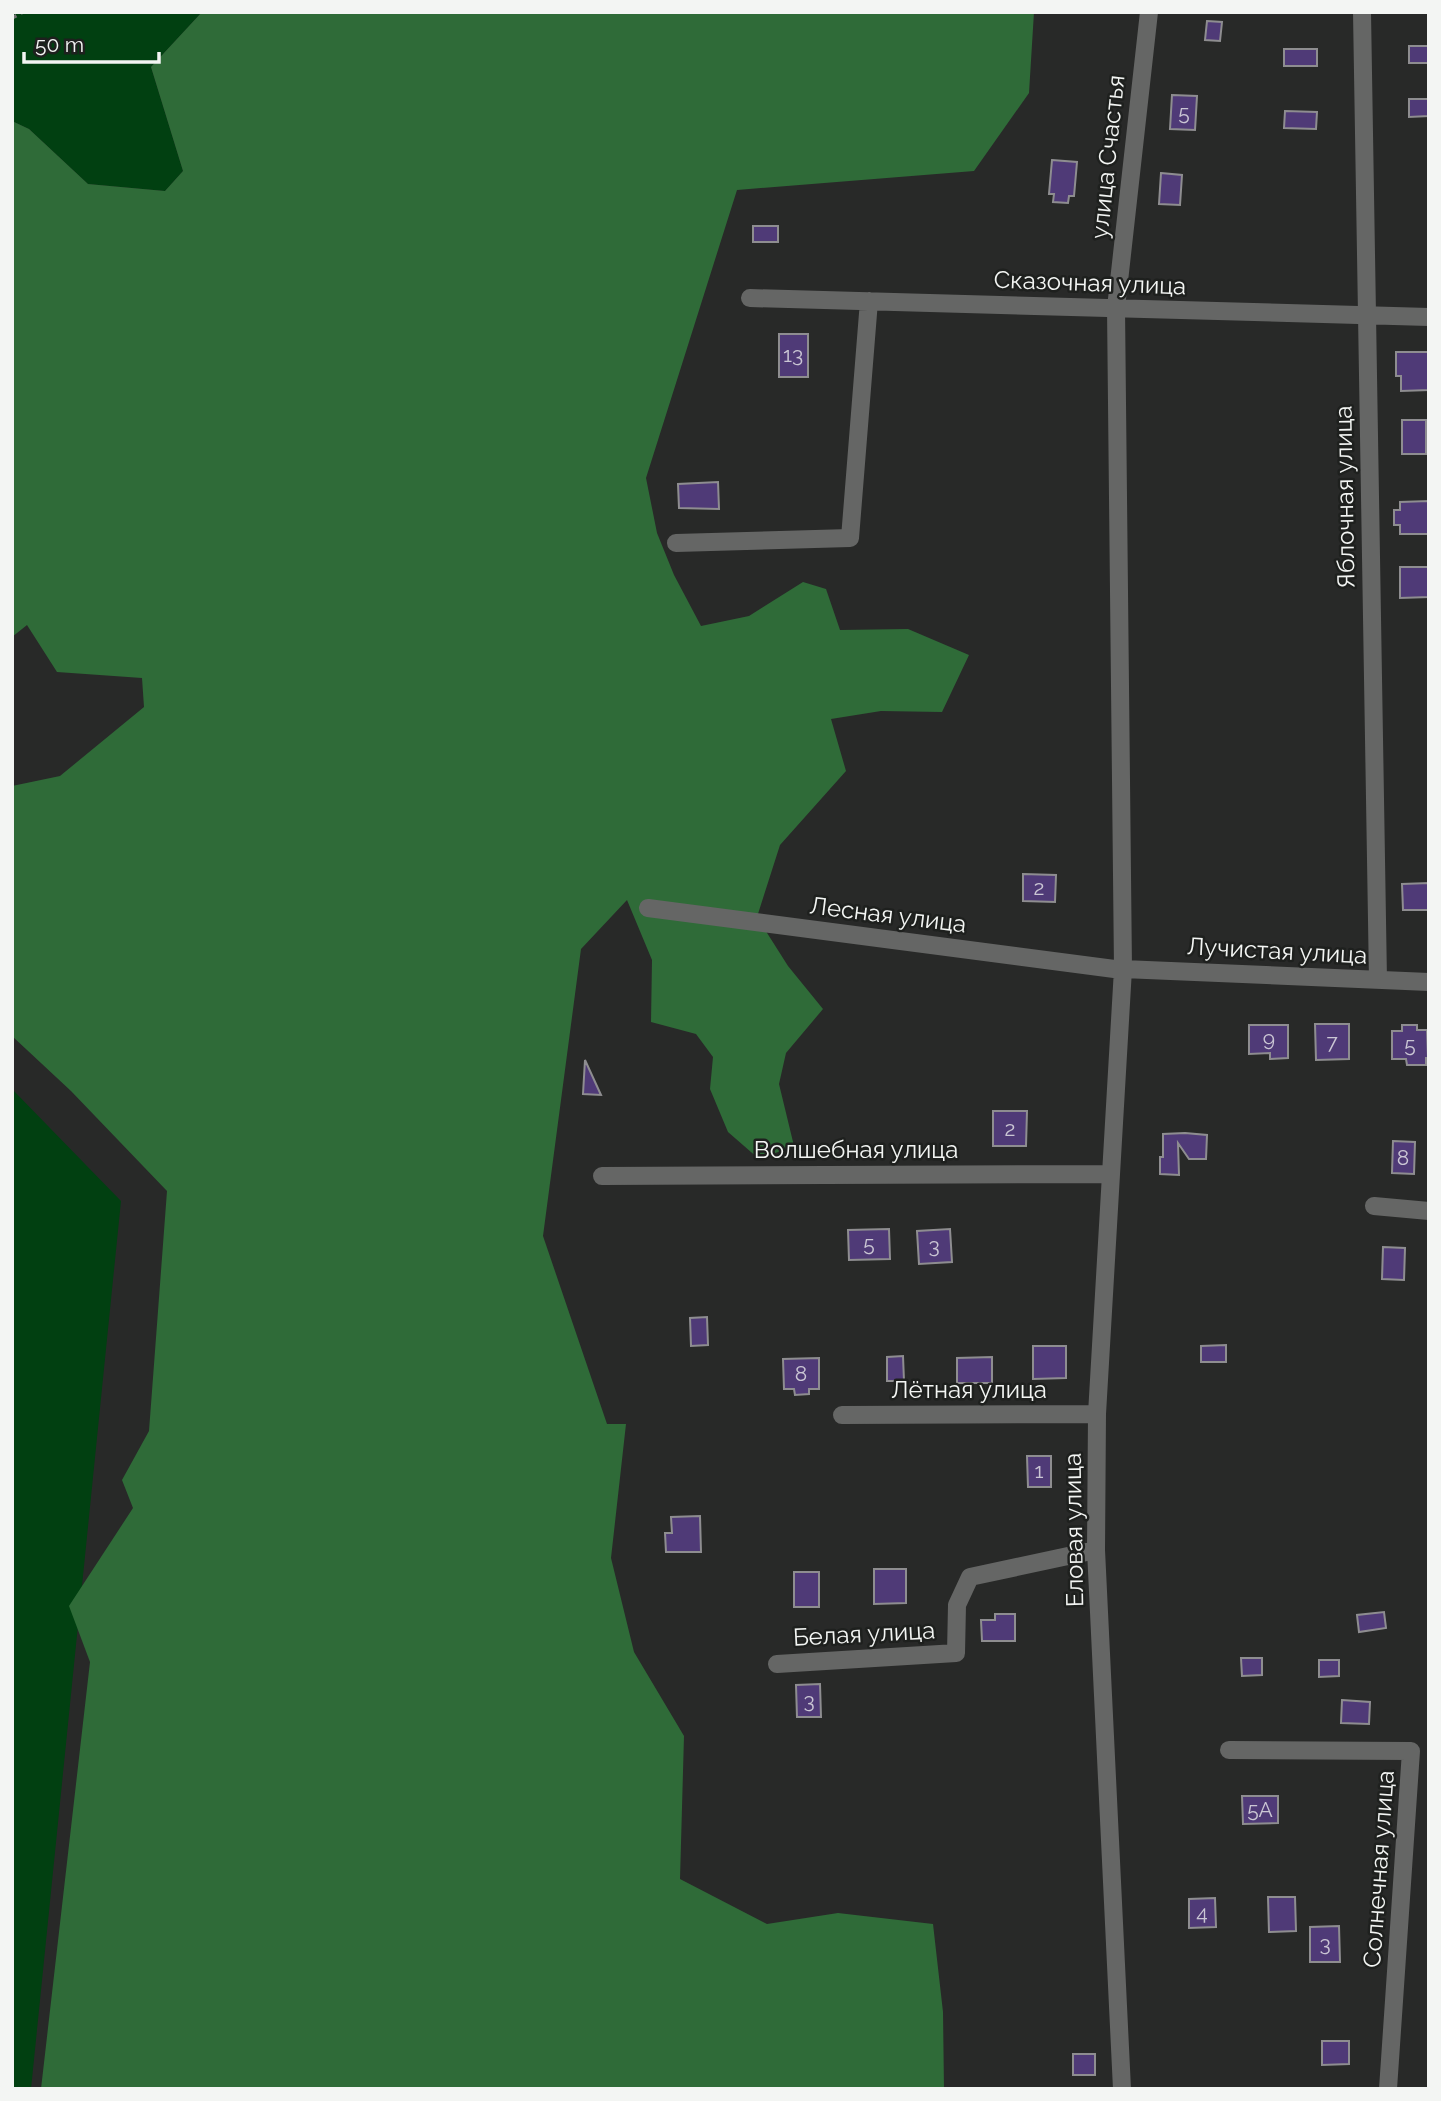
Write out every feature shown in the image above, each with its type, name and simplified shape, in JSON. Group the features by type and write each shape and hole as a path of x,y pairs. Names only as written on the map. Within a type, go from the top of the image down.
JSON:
{"street":[{"name":"улица Счастья","path":"1122,969 1116,308 1149,12"},
{"name":"Яблочная улица","path":"1362,12 1378,980"},
{"name":"Сказочная улица","path":"750,298 1429,317"},
{"path":"676,543 850,538 869,301"},
{"name":"Лесная улица","path":"648,908 1122,969"},
{"name":"Лучистая улица","path":"1122,969 1429,982"},
{"name":"Еловая улица","path":"1122,969 1097,1414 1096,1550 1122,2089"},
{"name":"Волшебная улица","path":"602,1176 1111,1174"},
{"path":"1374,1206 1429,1211"},
{"name":"Лётная улица","path":"842,1415 1097,1414"},
{"name":"Белая улица","path":"777,1664 956,1653 957,1605 970,1577 1096,1550"},
{"name":"Солнечная улица","path":"1229,1750 1411,1751 1388,2089"}],"path":[{"path":"12,18 23,12"}],"green space":[{"path":"12,12 202,12 151,67 183,171 165,191 88,184 29,129 12,121"},
{"path":"202,12 1034,12 1029,93 974,171 737,190 646,478 657,533 674,575 701,626 749,616 803,582 826,589 840,630 908,629 969,655 942,712 881,711 831,719 846,771 780,845 757,917 788,966 823,1009 786,1053 779,1084 794,1146 759,1159 728,1132 710,1089 713,1057 696,1034 651,1022 652,960 627,900 581,949 543,1236 607,1424 626,1424 611,1558 634,1652 684,1736 680,1879 767,1924 838,1913 933,1924 943,2012 944,2089 41,2089 90,1662 69,1606 133,1508 122,1480 149,1431 167,1191 71,1091 12,1036 12,786 60,776 144,707 142,678 57,672 27,625 12,637 12,121 29,129 88,184 165,191 183,171 151,67"},
{"path":"12,1089 121,1201 31,2089 12,2089"}],"building":[{"path":"1207,21 1222,22 1220,41 1205,40"},
{"path":"1409,46 1429,46 1429,63 1409,63"},
{"path":"1284,49 1317,49 1317,66 1284,66"},
{"path":"1172,95 1197,96 1195,130 1170,129"},
{"path":"1409,99 1429,99 1429,116 1409,117"},
{"path":"1285,111 1317,112 1316,129 1284,128"},
{"path":"1052,160 1077,162 1074,196 1069,196 1068,203 1053,202 1054,194 1049,194"},
{"path":"1161,173 1182,175 1180,205 1159,204"},
{"path":"753,226 778,226 778,242 753,242"},
{"path":"779,334 808,334 808,377 779,377"},
{"path":"1396,352 1429,352 1429,390 1401,391 1401,376 1396,376"},
{"path":"1402,420 1426,420 1426,454 1402,454"},
{"path":"718,482 719,509 679,508 678,484"},
{"path":"1429,501 1429,534 1400,534 1400,525 1394,525 1394,510 1400,510 1400,502"},
{"path":"1400,567 1429,567 1429,597 1400,598"},
{"path":"1023,874 1056,875 1055,902 1023,901"},
{"path":"1429,883 1429,910 1403,910 1402,884"},
{"path":"1315,1024 1349,1024 1349,1059 1316,1060"},
{"path":"1249,1025 1288,1025 1288,1058 1270,1059 1270,1053 1249,1054"},
{"path":"1402,1025 1417,1025 1417,1030 1427,1030 1426,1065 1407,1065 1406,1059 1392,1059 1392,1031 1402,1031"},
{"path":"585,1060 601,1095 583,1094"},
{"path":"993,1111 1027,1111 1026,1146 993,1146"},
{"path":"1163,1134 1207,1135 1206,1159 1189,1159 1178,1143 1179,1175 1160,1174"},
{"path":"1393,1141 1415,1142 1414,1174 1392,1173"},
{"path":"889,1229 890,1259 849,1260 848,1230"},
{"path":"950,1229 952,1262 919,1264 917,1231"},
{"path":"1383,1247 1405,1248 1404,1280 1382,1279"},
{"path":"707,1317 708,1345 691,1346 690,1318"},
{"path":"1226,1345 1226,1362 1201,1362 1201,1346"},
{"path":"1033,1346 1066,1346 1066,1378 1033,1379"},
{"path":"903,1356 904,1381 887,1381 887,1357"},
{"path":"992,1357 992,1383 957,1383 957,1358"},
{"path":"819,1358 819,1389 809,1389 809,1394 795,1395 794,1389 784,1389 783,1359"},
{"path":"1027,1456 1051,1456 1051,1487 1028,1487"},
{"path":"700,1516 701,1552 666,1552 665,1533 672,1533 671,1517"},
{"path":"874,1569 906,1569 906,1603 874,1604"},
{"path":"794,1572 819,1572 819,1607 794,1607"},
{"path":"1384,1612 1386,1628 1359,1632 1357,1615"},
{"path":"995,1614 1015,1614 1015,1641 982,1641 981,1620 995,1620"},
{"path":"1241,1658 1262,1658 1262,1675 1242,1676"},
{"path":"1319,1660 1339,1660 1339,1676 1319,1677"},
{"path":"820,1684 821,1717 797,1717 796,1685"},
{"path":"1342,1700 1370,1702 1369,1724 1341,1723"},
{"path":"1242,1796 1278,1796 1278,1823 1243,1824"},
{"path":"1268,1897 1295,1897 1296,1931 1269,1932"},
{"path":"1215,1898 1216,1927 1189,1928 1189,1899"},
{"path":"1339,1926 1340,1962 1310,1962 1310,1927"},
{"path":"1322,2041 1349,2041 1349,2064 1322,2065"},
{"path":"1073,2054 1095,2054 1095,2075 1073,2075"}]}
